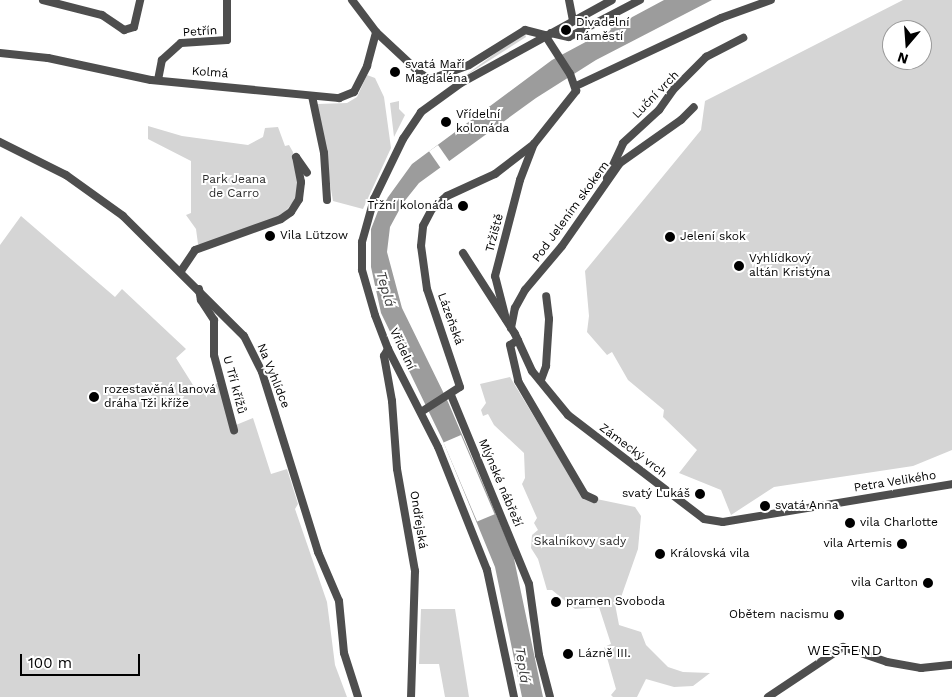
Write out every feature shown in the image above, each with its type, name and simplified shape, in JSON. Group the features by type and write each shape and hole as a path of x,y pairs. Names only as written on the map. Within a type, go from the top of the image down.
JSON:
{"street":[{"path":"43,0 102,15 124,30 134,27 140,0"},
{"name":"Petřín","path":"158,80 162,60 181,43 227,40 227,0"},
{"path":"352,0 376,32 421,74 431,79 469,65 525,30 569,37 640,0"},
{"path":"569,0 573,20"},
{"path":"548,34 612,0"},
{"path":"548,34 576,86 721,18 771,0"},
{"name":"Kolmá","path":"0,53 48,58 158,80 339,98 354,92 367,66 376,32"},
{"name":"Vřídelní","path":"514,697 494,590 423,410 388,349 362,270 366,223 391,163 414,122 434,100 548,34"},
{"name":"Luční vrch","path":"605,185 613,158 623,142 659,110 706,57 743,38"},
{"name":"Tržiště","path":"421,246 423,226 432,209 447,196 495,174 534,144 574,96 576,86"},
{"path":"312,96 324,153 327,200"},
{"name":"Pod Jelením skokem","path":"511,328 515,308 525,290 562,246 620,163 681,120 694,106"},
{"name":"Na Vyhlídce","path":"0,142 66,175 123,216 200,289 244,336 262,372 318,552 339,601 344,653 358,697"},
{"name":"Tržiště","path":"511,328 504,316 495,276 520,180 534,144"},
{"path":"181,271 195,250 281,219 291,212 299,199 301,182 296,157 308,173"},
{"name":"Lázeňská","path":"421,246 428,290 460,387 448,397"},
{"name":"Zámecký vrch","path":"463,253 503,320 511,328 532,371 568,415 704,519 723,522"},
{"name":"U Tří křížů","path":"200,289 201,300 214,320 214,355 234,430"},
{"path":"541,380 546,366 549,320 546,296"},
{"path":"518,340 510,345 518,381 585,495 594,500"},
{"name":"Ondřejská","path":"388,349 384,356 390,383 397,469 415,571 412,697"},
{"path":"423,410 448,397"},
{"name":"Mlýnské nábřeží","path":"448,397 529,584 539,655 550,697"},
{"name":"Petra Velikého","path":"723,522 952,484"},
{"path":"768,697 842,647 887,662 922,668 952,665"}],"green space":[{"path":"903,0 952,0 952,450 913,466 774,487 731,515 721,490 679,473 697,450 663,417 664,410 628,380 612,352 607,355 587,332 589,316 585,271 701,130 705,101"},
{"path":"525,34 526,37 462,78 517,37"},
{"path":"367,75 375,78 384,97 391,148 363,209 333,201 317,107 318,104 347,103 357,97"},
{"path":"399,101 399,109 405,115 394,137 390,103"},
{"name":"Park Jeana de Carro","path":"148,126 182,136 248,145 263,137 265,128 278,127 285,146 289,145 293,152 298,178 297,198 282,215 202,245 198,244 196,229 186,215 191,213 191,161 148,139"},
{"path":"21,216 115,297 122,289 186,349 176,358 198,393 219,380 231,427 253,418 271,474 287,469 298,504 295,509 327,602 335,665 347,697 0,697 0,245"},
{"name":"Skalníkovy sady","path":"510,377 582,496 635,507 641,516 638,549 619,603 615,604 619,625 641,632 646,645 668,667 683,672 710,673 693,686 674,687 646,679 637,697 613,697 611,695 616,689 604,647 611,644 599,607 575,609 552,590 547,590 538,559 531,548 532,535 538,530 534,523 537,518 522,484 525,478 524,453 494,425 488,414 483,416 481,410 486,403 480,384"},
{"path":"421,609 455,609 469,697 445,697 439,664 419,664"}],"water":[{"name":"Teplá","path":"664,0 712,0 596,60 536,98 419,183 403,203 390,227 387,252 402,308 448,402 513,554 543,697 522,697 495,567 443,441 381,313 371,267 371,229 378,211 412,164 552,60"}],"pier":[{"path":"438,145 450,162 441,169 429,151"},
{"path":"461,435 495,514 477,522 444,442"}],"place":[{"name":"Divadelní náměstí","path":"566,30"},
{"name":"svatá Maří Magdaléna","path":"395,72"},
{"name":"Vřídelní kolonáda","path":"446,122"},
{"name":"Tržní kolonáda","path":"463,206"},
{"name":"Vila Lützow","path":"270,236"},
{"name":"Jelení skok","path":"670,237"},
{"name":"Vyhlídkový altán Kristýna","path":"739,266"},
{"name":"rozestavěná lanová dráha Tži kříže","path":"94,397"},
{"name":"svatý Lukáš","path":"700,494"},
{"name":"svatá Anna","path":"765,506"},
{"name":"vila Charlotte","path":"850,523"},
{"name":"vila Artemis","path":"902,544"},
{"name":"Královská vila","path":"660,554"},
{"name":"vila Carlton","path":"928,583"},
{"name":"pramen Svoboda","path":"556,602"},
{"name":"Obětem nacismu","path":"839,615"},
{"name":"Lázně III.","path":"568,654"}],"district":[{"name":"WESTEND","path":"845,650"}]}
